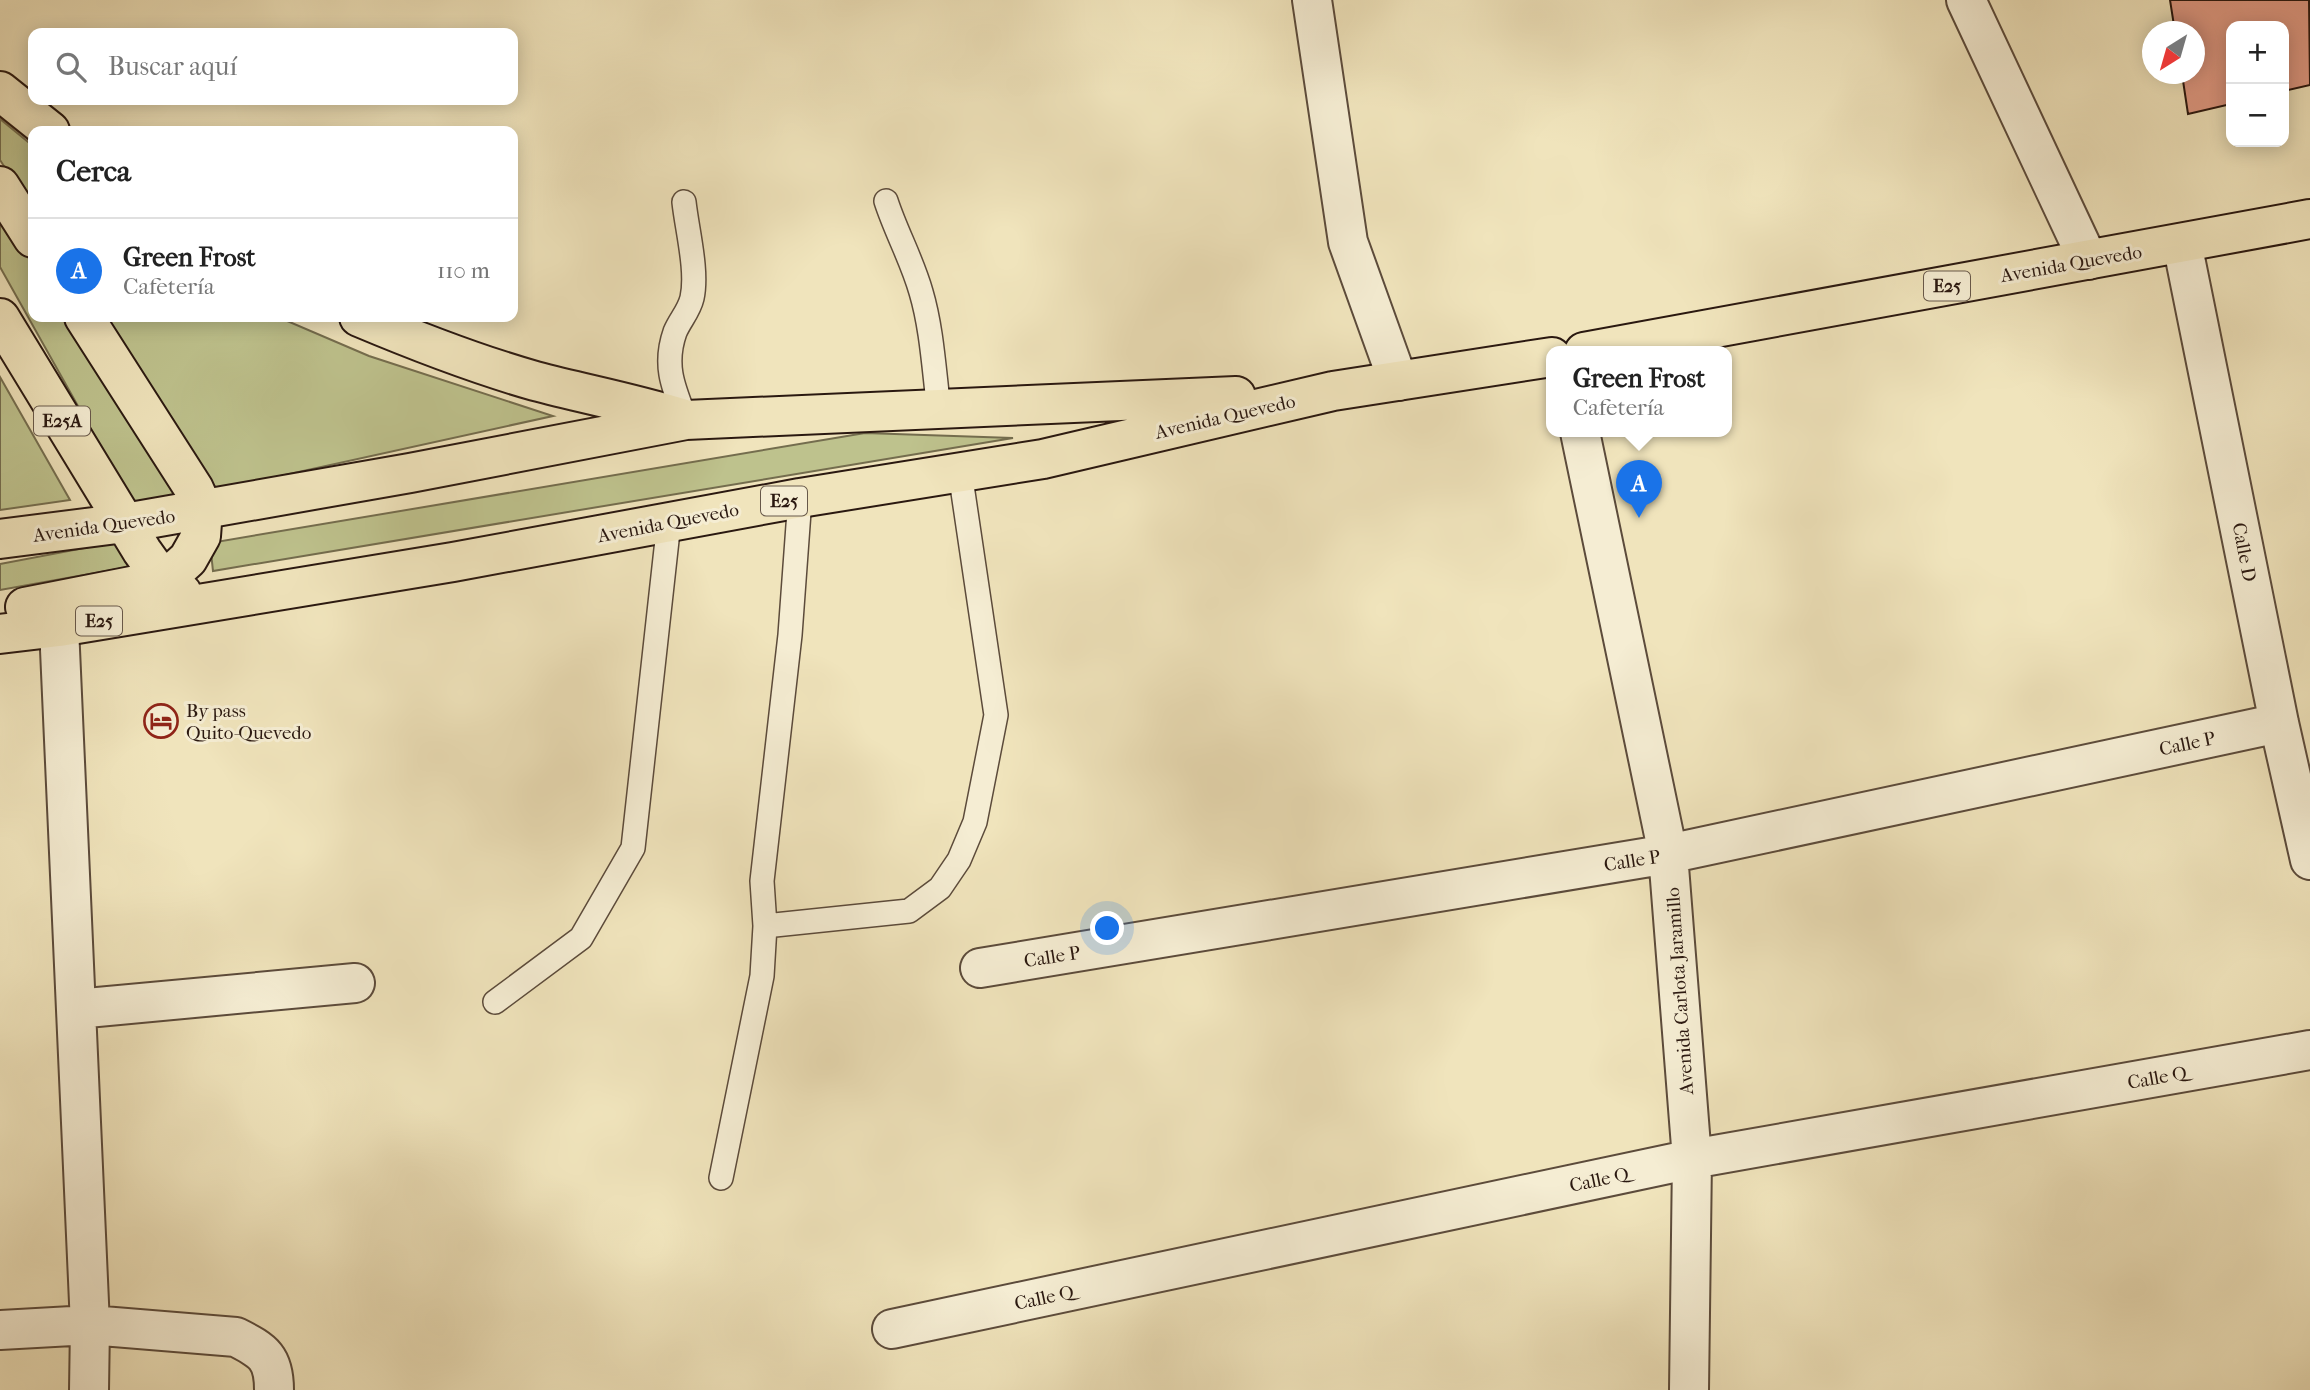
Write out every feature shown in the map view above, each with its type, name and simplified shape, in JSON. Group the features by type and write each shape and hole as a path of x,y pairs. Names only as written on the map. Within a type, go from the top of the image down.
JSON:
{"highway":[{"path":"0,91 44,126"},
{"path":"0,186 28,230"},
{"name":"Avenida Quevedo","path":"1617,346 2310,219"},
{"name":"E25A","path":"0,318 125,523"},
{"path":"0,612 164,578 188,559 201,536 203,509 194,489 87,322"},
{"path":"371,322 424,344 536,381 636,404 686,420"},
{"name":"Avenida Quevedo","path":"0,634 60,627 453,562 800,498 1043,458 1332,391 1546,358"},
{"name":"Avenida Quevedo","path":"0,539 125,523 686,420 1332,391"},
{"path":"125,523 142,551 164,578 197,605"}],"street":[{"path":"1312,0 1348,242 1398,381"},
{"path":"1966,0 2088,260"},
{"name":"Calle D","path":"2182,243 2279,723 2310,860"},
{"name":"Avenida Carlota Jaramillo","path":"1581,437 1668,854 1692,1159 1689,1390"},
{"path":"60,627 61,712 90,1325 89,1390"},
{"name":"Calle P","path":"980,968 1668,854 2279,723"},
{"path":"76,1009 355,983"},
{"name":"Calle Q","path":"892,1329 1692,1159 2310,1050"},
{"path":"0,1330 90,1325 236,1337 267,1357 274,1369 274,1390"}],"lane":[{"path":"886,201 922,294 939,410"},
{"path":"684,202 693,274 692,297 676,330 670,358 670,377 686,420"},
{"path":"765,926 909,911 940,888 959,860 975,822 996,715 960,472"},
{"path":"721,1178 762,976 765,926 762,881 790,635 800,498"},
{"path":"495,1002 581,938 633,848 669,522"}],"green space":[{"path":"0,119 28,142 28,203 0,160"},
{"path":"0,215 28,255 28,317 0,267"},
{"path":"31,322 73,322 176,495 134,506"},
{"path":"106,322 290,322 369,356 553,416 216,490"},
{"path":"0,377 70,500 0,510"},
{"path":"865,433 1013,438 213,571 210,543"},
{"path":"121,541 134,566 0,590 0,564"}],"building":[{"path":"2170,0 2309,0 2310,85 2289,90 2289,21 2226,21 2226,105 2188,114 2184,84 2205,84 2205,21 2173,21"}],"place":[{"name":"Green Frost","path":"1639,518"},
{"name":"By pass Quito-Quevedo","path":"161,721"}]}
